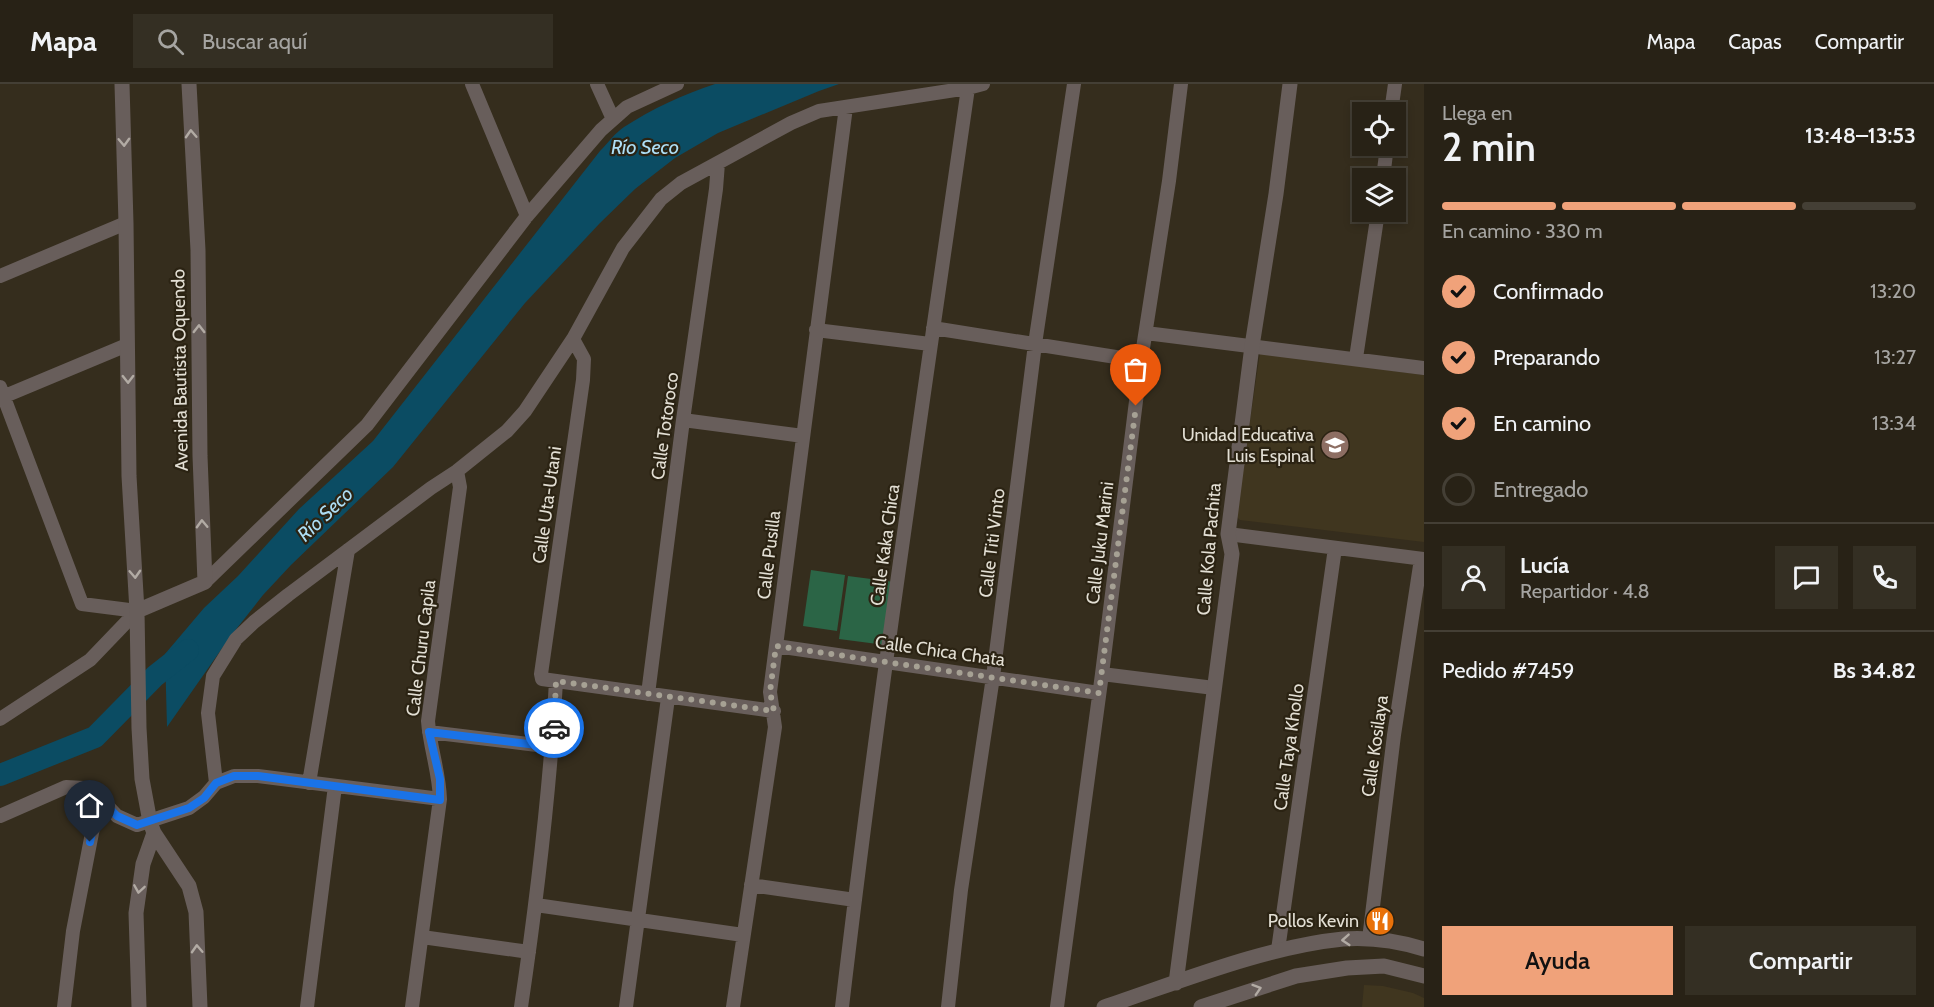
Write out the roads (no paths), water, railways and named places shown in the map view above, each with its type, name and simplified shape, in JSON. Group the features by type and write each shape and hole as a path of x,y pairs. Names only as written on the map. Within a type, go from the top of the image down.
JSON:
{"street":[{"path":"122,84 129,476 139,650 139,728 142,779 152,827 189,886 196,912 200,1007"},
{"name":"Avenida Bautista Oquendo","path":"189,84 198,249 204,582"},
{"path":"472,84 527,216"},
{"path":"597,84 613,119"},
{"path":"0,719 90,660 137,611 204,582 367,425 527,216 601,130 627,106 677,84"},
{"path":"216,783 208,713 213,676 236,639 254,622 507,431 525,411 573,339 623,248 661,199 681,183 718,162 790,123 819,111 983,84"},
{"name":"Calle Titi Vinto","path":"948,1007 1035,344 1074,84"},
{"name":"Calle Juku Marini","path":"1057,1007 1141,361 1181,84"},
{"name":"Calle Kola Pachita","path":"1176,982 1232,554 1228,534 1252,346 1276,194 1290,84"},
{"path":"1392,102 1395,84"},
{"name":"Calle Kaka Chica","path":"842,1007 930,344 968,88"},
{"name":"Calle Pusilla","path":"733,1007 775,727 770,692 846,107"},
{"name":"Calle Totoroco","path":"648,694 718,162"},
{"path":"1356,358 1376,222"},
{"path":"0,276 126,223"},
{"path":"933,328 1141,361"},
{"path":"816,330 930,344"},
{"path":"1146,333 1424,368"},
{"name":"Calle Uta-Utani","path":"556,681 542,679 541,674 584,380 584,359 573,339"},
{"path":"127,345 1,394 82,604 137,611"},
{"path":"683,420 802,436"},
{"name":"Calle Churu Capila","path":"412,1007 440,800 440,779 429,732 429,707 460,487 456,471"},
{"path":"1228,534 1423,559"},
{"name":"Calle Taya Khollo","path":"1278,950 1335,548"},
{"path":"309,783 348,550"},
{"name":"Calle Kosilaya","path":"1369,939 1394,735 1423,559"},
{"name":"Calle Chica Chata","path":"776,646 1099,693"},
{"path":"1102,674 1214,688"},
{"path":"521,1007 536,905 553,747 556,681 774,711"},
{"path":"626,1007 668,698"},
{"path":"429,732 553,747"},
{"path":"0,816 66,787 84,788 99,797 117,816 137,825 152,827 204,798 216,783 234,776 258,776 440,800"},
{"path":"307,1007 335,786"},
{"path":"64,1007 73,931 99,797"},
{"path":"139,1007 136,912 143,864 152,827"},
{"path":"751,885 855,900"},
{"path":"536,905 743,935"},
{"path":"422,937 530,952"},
{"path":"1105,1007 1278,950 1343,939 1399,942 1424,949"},
{"path":"1201,1007 1296,976 1347,968 1383,966 1424,976"}],"water":[{"name":"Río Seco","path":"715,84 839,84 718,133 675,158 635,189 525,303 393,467 263,595 230,637 167,727 165,654 204,608 238,576 299,509 373,441 600,151 615,135 624,127 657,108"}],"waterway":[{"name":"Río Seco","path":"0,775 95,737 155,676 188,650"}],"place":[{"name":"Unidad Educativa Luis Espinal","path":"1335,445"},
{"name":"Pollos Kevin","path":"1380,921"}]}
